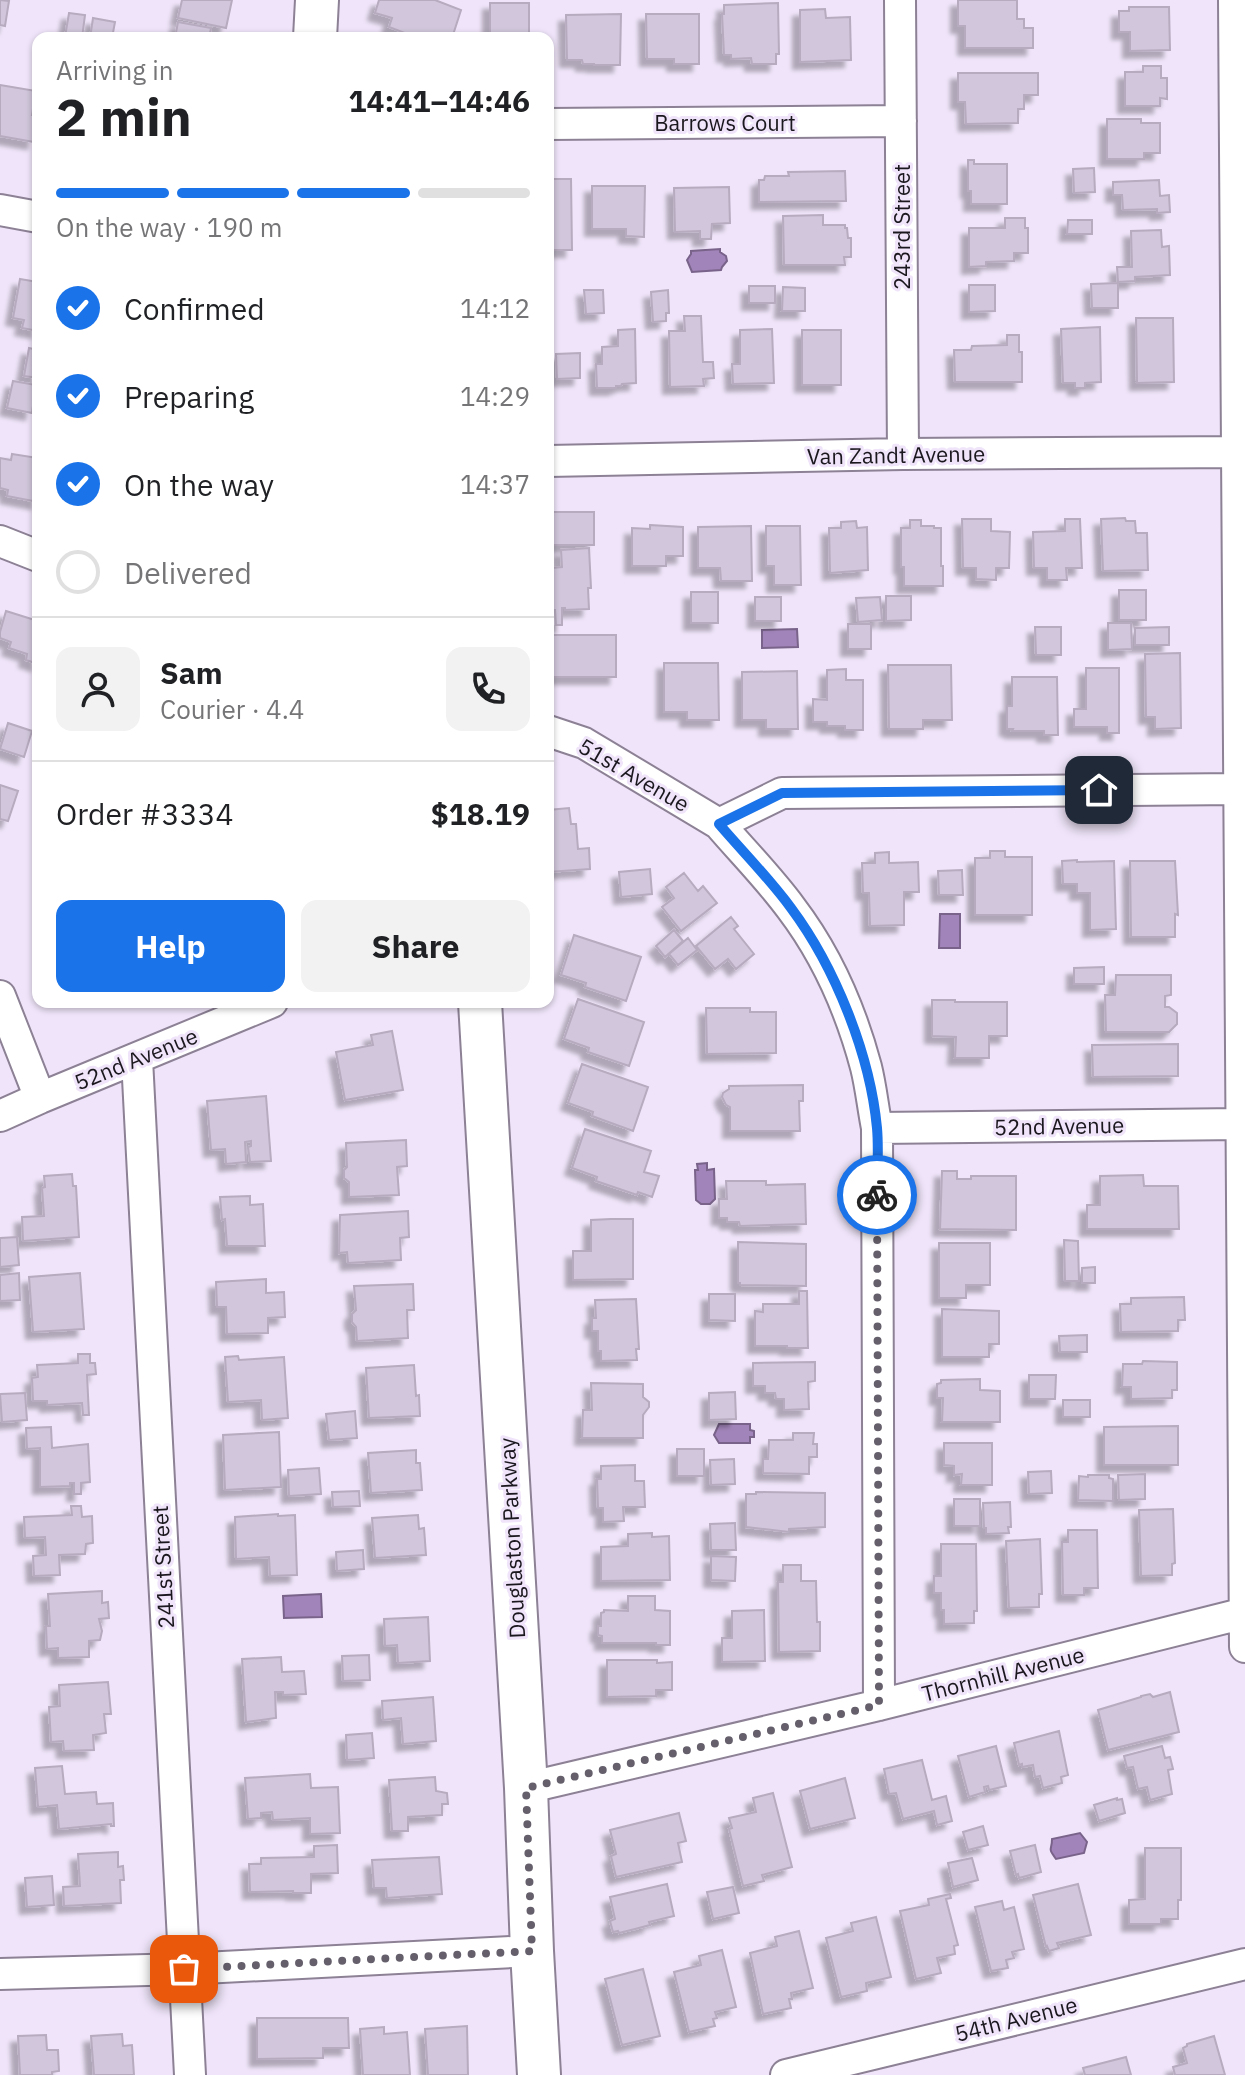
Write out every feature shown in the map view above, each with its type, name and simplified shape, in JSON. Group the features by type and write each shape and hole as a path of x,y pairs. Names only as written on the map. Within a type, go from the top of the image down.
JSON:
{"main road":[{"path":"315,32 317,0"},
{"name":"Douglaston Parkway","path":"480,1008 526,1788 539,2075"}],"street":[{"name":"243rd Street","path":"900,0 903,454"},
{"path":"1234,0 1241,452 1238,789 1245,1647"},
{"name":"Barrows Court","path":"554,124 901,121"},
{"path":"0,210 32,216"},
{"name":"Van Zandt Avenue","path":"554,461 1241,452"},
{"path":"0,541 32,554"},
{"name":"51st Avenue","path":"554,733 584,743 719,824 792,909 820,952 841,994 866,1068 877,1128 879,1705"},
{"path":"719,824 782,793 1238,789"},
{"path":"0,996 40,1098"},
{"name":"52nd Avenue","path":"0,1116 258,1008"},
{"name":"241st Street","path":"137,1059 190,2075"},
{"name":"52nd Avenue","path":"877,1128 1240,1124"},
{"name":"Thornhill Avenue","path":"526,1788 1245,1614"},
{"path":"0,1974 184,1969 532,1951"},
{"name":"54th Avenue","path":"786,2075 1245,1964"}],"shaded area":[{"path":"720,249 727,261 721,270 692,272 687,260 691,251"},
{"path":"797,629 798,647 762,648 762,630"},
{"path":"940,914 960,914 960,948 939,948"},
{"path":"707,1163 707,1170 714,1169 715,1199 710,1204 701,1204 696,1200 695,1170 698,1170 697,1164"},
{"path":"719,1424 750,1424 754,1437 750,1437 750,1443 719,1443 714,1435"},
{"path":"321,1594 322,1617 284,1618 283,1596"},
{"path":"1080,1833 1087,1842 1084,1853 1056,1859 1051,1850 1052,1839"}],"building":[{"path":"0,0 9,1 5,26 0,25"},
{"path":"182,0 232,0 226,28 178,18"},
{"path":"379,0 435,0 461,10 454,32 402,32 389,27 392,18 375,13"},
{"path":"958,0 1017,0 1017,19 1024,19 1024,28 1033,28 1033,48 965,48 965,26 958,26"},
{"path":"490,3 529,3 529,32 490,32"},
{"path":"778,3 779,54 776,54 776,64 752,64 751,58 731,59 731,55 724,55 724,5"},
{"path":"1129,7 1169,7 1170,50 1130,51 1130,32 1119,32 1119,11 1129,11"},
{"path":"825,9 826,18 850,17 851,60 800,62 800,10"},
{"path":"69,13 85,15 83,32 66,32"},
{"path":"621,14 620,65 583,64 582,60 567,60 566,15"},
{"path":"646,14 699,14 699,64 674,64 674,59 647,59"},
{"path":"93,18 115,22 113,32 91,32"},
{"path":"178,22 211,28 210,32 176,32"},
{"path":"1143,66 1161,66 1161,78 1167,78 1167,99 1160,98 1160,106 1125,106 1125,72 1143,72"},
{"path":"958,73 1038,73 1038,95 1024,95 1024,109 1018,109 1018,123 966,124 965,102 958,102"},
{"path":"0,85 32,90 32,142 0,136"},
{"path":"1107,119 1141,119 1141,123 1160,123 1160,153 1144,153 1144,159 1107,159"},
{"path":"968,160 974,160 974,164 1007,164 1007,204 971,204"},
{"path":"1094,168 1095,192 1074,193 1073,169"},
{"path":"845,171 846,201 759,202 759,180 764,180 765,176 789,176 788,172"},
{"path":"554,179 571,179 572,250 554,250"},
{"path":"1159,180 1160,196 1169,195 1170,212 1157,213 1157,209 1123,210 1122,195 1113,195 1113,182"},
{"path":"592,186 645,186 644,237 626,236 626,229 592,229"},
{"path":"729,187 730,223 712,224 711,239 700,239 700,231 675,232 674,188"},
{"path":"823,215 823,225 845,225 847,228 848,238 851,238 851,257 844,257 845,265 784,265 783,216"},
{"path":"1005,218 1025,218 1028,253 1014,253 1014,261 986,262 986,266 969,267 969,228 1005,228"},
{"path":"1068,220 1092,220 1092,234 1067,234"},
{"path":"1161,230 1162,247 1169,246 1170,275 1135,277 1135,281 1118,282 1117,267 1132,267 1131,231"},
{"path":"20,279 32,281 32,330 22,328 24,320 13,318"},
{"path":"1118,283 1118,308 1092,308 1091,284"},
{"path":"969,285 995,285 995,311 969,312"},
{"path":"749,286 775,286 775,303 749,303"},
{"path":"783,287 805,288 805,311 782,311"},
{"path":"584,290 603,290 604,313 586,314"},
{"path":"668,290 669,313 666,313 666,321 653,322 651,292"},
{"path":"684,316 701,316 703,362 713,362 714,378 703,379 704,386 670,387 669,331 685,331"},
{"path":"1136,318 1173,318 1174,382 1137,383"},
{"path":"1100,327 1101,382 1085,383 1085,388 1075,388 1075,383 1063,383 1061,329"},
{"path":"635,329 636,383 622,384 616,388 597,388 596,364 602,364 602,347 618,346 618,330"},
{"path":"772,329 774,383 733,384 732,364 740,364 740,330"},
{"path":"802,330 841,330 841,385 802,385"},
{"path":"1007,335 1019,335 1022,382 955,382 954,350 1007,345"},
{"path":"29,348 32,349 32,377 24,376"},
{"path":"580,353 580,378 557,379 556,354"},
{"path":"13,381 32,384 32,413 7,408"},
{"path":"12,454 32,457 32,501 7,496 8,490 0,488 0,458 11,460"},
{"path":"554,512 594,512 594,545 554,545"},
{"path":"1125,518 1126,521 1135,521 1136,533 1147,533 1148,570 1103,571 1101,519"},
{"path":"962,519 991,519 991,531 1010,532 1009,568 996,568 996,580 976,579 976,568 963,568"},
{"path":"1065,519 1080,519 1082,568 1066,568 1067,580 1047,580 1047,568 1034,568 1033,532 1065,531"},
{"path":"910,520 921,520 921,526 941,528 943,586 904,586 901,528 910,528"},
{"path":"856,521 857,528 867,527 868,570 830,573 829,528 841,528 841,522"},
{"path":"650,525 683,527 683,556 666,556 666,566 632,566 632,528 650,529"},
{"path":"751,526 752,581 721,581 720,568 698,568 698,527"},
{"path":"766,526 800,526 801,585 774,585 774,566 766,566"},
{"path":"589,548 591,588 588,588 589,609 562,608 562,625 556,625 554,568 562,567 561,550"},
{"path":"1119,590 1146,590 1146,620 1119,620"},
{"path":"691,592 718,592 718,623 691,623"},
{"path":"886,596 911,596 911,620 886,621"},
{"path":"755,597 781,597 781,621 755,621"},
{"path":"880,597 882,620 858,622 856,598"},
{"path":"6,611 32,619 32,662 26,660 27,654 9,648 11,642 0,638"},
{"path":"1108,623 1131,623 1132,649 1108,650"},
{"path":"848,624 871,624 871,649 848,649"},
{"path":"1035,627 1061,627 1061,655 1036,655"},
{"path":"1169,627 1169,645 1135,645 1135,628"},
{"path":"554,635 616,635 616,677 554,677"},
{"path":"1180,653 1181,728 1155,729 1155,717 1146,717 1145,654"},
{"path":"664,663 718,663 719,720 687,720 687,712 664,712"},
{"path":"888,665 951,665 952,720 923,720 923,729 889,729"},
{"path":"1086,668 1119,668 1119,733 1107,733 1107,727 1074,727 1074,709 1086,709"},
{"path":"846,669 846,680 863,680 863,730 845,730 845,726 813,722 813,699 827,700 827,670"},
{"path":"797,671 798,729 766,729 766,720 742,720 742,672"},
{"path":"1012,677 1057,677 1058,735 1007,729 1007,706 1012,706"},
{"path":"8,723 32,731 24,757 0,749"},
{"path":"0,785 18,791 8,821 0,819"},
{"path":"569,808 571,824 576,824 578,849 589,848 590,869 554,872 554,809"},
{"path":"990,851 1005,851 1005,857 1032,857 1032,915 975,915 975,858 990,858"},
{"path":"889,852 889,863 918,862 919,892 904,892 904,925 870,926 869,893 863,893 862,863 875,863 875,853"},
{"path":"1062,861 1114,861 1116,929 1090,930 1090,893 1077,893 1077,884 1063,884"},
{"path":"1130,861 1175,861 1178,915 1175,914 1175,937 1131,937"},
{"path":"650,869 652,894 621,897 619,872"},
{"path":"962,870 963,895 939,895 938,871"},
{"path":"684,873 698,891 703,886 717,903 681,931 662,907 674,898 666,887"},
{"path":"731,917 738,926 734,929 754,954 736,969 728,959 715,969 696,946"},
{"path":"674,930 683,941 665,957 656,946"},
{"path":"574,935 641,957 626,1001 561,975"},
{"path":"688,938 697,950 678,965 669,954"},
{"path":"1104,967 1104,984 1074,984 1074,968"},
{"path":"1116,975 1171,975 1171,995 1165,996 1165,1007 1177,1013 1177,1024 1169,1032 1106,1032 1105,995 1115,995"},
{"path":"578,999 644,1022 629,1066 588,1052 589,1048 564,1039"},
{"path":"932,1000 1007,1002 1007,1036 989,1036 989,1058 955,1058 956,1037 932,1036"},
{"path":"706,1008 750,1008 750,1012 776,1012 776,1053 707,1054"},
{"path":"392,1031 403,1090 345,1100 336,1052 373,1045 371,1035"},
{"path":"1178,1044 1178,1076 1093,1077 1092,1045"},
{"path":"582,1064 648,1087 633,1131 592,1116 593,1112 568,1103"},
{"path":"803,1085 803,1101 799,1101 800,1131 730,1131 730,1107 722,1097 729,1086"},
{"path":"266,1096 271,1161 250,1162 248,1147 251,1141 245,1142 246,1162 226,1164 225,1149 211,1150 207,1101"},
{"path":"585,1129 651,1151 644,1172 659,1176 652,1197 596,1181 597,1177 572,1168"},
{"path":"406,1140 407,1166 397,1167 399,1195 349,1197 349,1182 344,1178 346,1143"},
{"path":"942,1171 957,1171 957,1179 1016,1176 1016,1230 940,1229"},
{"path":"72,1174 73,1186 76,1186 79,1237 23,1241 22,1217 44,1216 44,1176"},
{"path":"1143,1175 1144,1186 1178,1186 1179,1229 1087,1229 1087,1205 1100,1205 1100,1176"},
{"path":"726,1181 766,1181 766,1185 805,1184 806,1224 740,1226 739,1222 719,1218 719,1199 727,1199"},
{"path":"250,1196 250,1205 263,1204 265,1246 227,1246 220,1197"},
{"path":"408,1211 409,1237 400,1238 401,1260 348,1263 347,1252 339,1253 340,1215"},
{"path":"633,1219 633,1279 573,1280 573,1251 591,1251 591,1220"},
{"path":"17,1237 19,1265 0,1267 0,1238"},
{"path":"1064,1240 1078,1241 1079,1281 1065,1281"},
{"path":"738,1242 806,1244 806,1286 740,1285"},
{"path":"939,1243 990,1243 990,1285 966,1285 966,1298 939,1298"},
{"path":"1095,1267 1095,1283 1082,1283 1082,1268"},
{"path":"19,1273 20,1300 0,1301 0,1275"},
{"path":"80,1273 84,1329 33,1332 29,1277"},
{"path":"266,1279 266,1293 284,1292 285,1317 268,1318 268,1333 227,1334 226,1307 217,1307 216,1282"},
{"path":"413,1284 414,1310 407,1310 408,1338 357,1341 356,1327 352,1322 352,1314 356,1310 354,1286"},
{"path":"799,1291 807,1291 808,1348 755,1346 755,1311 763,1312 763,1304 799,1304"},
{"path":"709,1294 735,1294 735,1321 709,1320"},
{"path":"1184,1297 1185,1320 1178,1320 1178,1331 1121,1332 1120,1304 1131,1304 1131,1298"},
{"path":"636,1299 637,1360 601,1361 598,1331 592,1331 592,1318 596,1318 595,1300"},
{"path":"942,1309 999,1311 999,1344 989,1344 989,1357 942,1357"},
{"path":"1087,1335 1087,1352 1060,1352 1059,1336"},
{"path":"78,1354 90,1354 90,1363 95,1363 96,1374 87,1375 89,1415 83,1415 82,1403 47,1405 47,1401 33,1401 32,1378 38,1377 37,1365 78,1363"},
{"path":"238,1356 239,1360 284,1357 288,1418 262,1420 261,1400 228,1402 225,1357"},
{"path":"1143,1361 1177,1362 1177,1390 1172,1390 1172,1398 1131,1399 1131,1387 1122,1387 1123,1364 1142,1364"},
{"path":"815,1362 815,1381 808,1382 809,1409 784,1410 784,1399 776,1399 775,1393 765,1393 765,1386 753,1386 753,1363"},
{"path":"414,1365 420,1416 369,1418 366,1368"},
{"path":"1029,1375 1056,1375 1055,1399 1029,1399"},
{"path":"980,1379 980,1390 1000,1391 1000,1422 942,1422 943,1398 937,1398 937,1384 941,1380"},
{"path":"591,1383 643,1384 643,1397 649,1402 649,1407 643,1415 643,1438 582,1438 583,1410 592,1410"},
{"path":"735,1392 736,1419 709,1420 709,1393"},
{"path":"25,1393 27,1420 2,1422 0,1394"},
{"path":"1063,1400 1090,1400 1090,1417 1063,1417"},
{"path":"355,1411 357,1438 329,1440 326,1414"},
{"path":"1178,1426 1178,1465 1104,1465 1104,1427"},
{"path":"51,1427 52,1448 88,1444 90,1482 81,1483 81,1494 74,1494 74,1483 70,1486 40,1487 40,1448 27,1449 26,1428"},
{"path":"279,1432 281,1487 225,1490 223,1435"},
{"path":"793,1433 814,1433 817,1457 809,1457 809,1474 763,1473 763,1459 768,1459 769,1440 793,1440"},
{"path":"944,1443 992,1443 992,1485 961,1485 962,1474 954,1475 954,1466 944,1465"},
{"path":"677,1449 704,1449 704,1476 677,1476"},
{"path":"416,1450 422,1490 371,1493 368,1453"},
{"path":"734,1459 735,1484 711,1485 710,1460"},
{"path":"635,1465 635,1481 644,1481 645,1507 623,1507 624,1521 603,1522 603,1508 598,1508 597,1479 601,1479 601,1466"},
{"path":"319,1468 321,1494 289,1496 288,1470"},
{"path":"1051,1471 1052,1493 1029,1494 1028,1472"},
{"path":"1145,1474 1145,1499 1119,1500 1118,1475"},
{"path":"1109,1475 1113,1479 1113,1501 1078,1500 1079,1476"},
{"path":"359,1491 360,1506 333,1507 332,1492"},
{"path":"825,1493 825,1527 789,1529 789,1532 746,1527 746,1494"},
{"path":"954,1499 980,1499 980,1526 954,1526"},
{"path":"1010,1502 1009,1533 986,1534 983,1503"},
{"path":"71,1506 81,1506 82,1517 92,1516 93,1543 86,1544 85,1554 59,1555 60,1575 34,1576 33,1556 46,1555 45,1537 25,1538 24,1517 72,1515"},
{"path":"1173,1509 1175,1563 1172,1564 1172,1575 1141,1576 1139,1510"},
{"path":"295,1515 297,1575 270,1576 269,1557 236,1559 235,1517"},
{"path":"418,1515 419,1529 424,1528 426,1555 375,1558 372,1518"},
{"path":"735,1523 736,1550 711,1550 710,1524"},
{"path":"1068,1530 1097,1530 1098,1588 1084,1588 1084,1595 1063,1595 1062,1542 1068,1542"},
{"path":"652,1533 652,1537 669,1536 670,1580 601,1581 601,1547 628,1546 628,1534"},
{"path":"1040,1539 1042,1594 1039,1594 1039,1607 1009,1608 1006,1541"},
{"path":"941,1544 976,1544 977,1611 974,1611 974,1623 944,1624 941,1593 934,1593 934,1576 941,1576"},
{"path":"363,1550 364,1569 337,1571 336,1552"},
{"path":"711,1556 736,1557 735,1581 711,1580"},
{"path":"783,1565 801,1565 801,1581 816,1581 820,1651 779,1652 778,1582 783,1582"},
{"path":"102,1591 102,1603 108,1602 109,1618 99,1619 102,1631 100,1640 89,1641 89,1657 58,1658 58,1648 47,1649 46,1626 50,1626 48,1594"},
{"path":"628,1596 655,1596 655,1610 670,1611 670,1645 602,1643 602,1636 598,1635 601,1613 604,1610 628,1611"},
{"path":"764,1610 765,1661 722,1662 722,1638 732,1638 732,1611"},
{"path":"428,1617 430,1661 398,1663 397,1645 385,1646 384,1619"},
{"path":"369,1655 370,1680 343,1681 342,1656"},
{"path":"281,1657 282,1672 304,1671 306,1694 283,1695 283,1692 275,1692 276,1718 246,1722 242,1659"},
{"path":"607,1660 672,1662 672,1690 656,1690 656,1696 607,1697"},
{"path":"108,1682 111,1714 104,1714 106,1733 93,1735 94,1750 64,1751 63,1741 51,1742 49,1707 60,1706 59,1685"},
{"path":"1170,1692 1179,1732 1108,1750 1098,1710 1141,1696 1150,1694 1153,1697"},
{"path":"433,1697 436,1741 403,1744 401,1718 383,1720 382,1701"},
{"path":"1059,1731 1068,1775 1061,1777 1062,1783 1043,1788 1040,1776 1035,1777 1033,1765 1019,1765 1014,1743"},
{"path":"372,1733 374,1758 347,1760 346,1735"},
{"path":"996,1746 1006,1786 989,1790 988,1786 984,1787 985,1792 969,1797 958,1756"},
{"path":"1162,1746 1165,1758 1170,1757 1173,1769 1168,1770 1172,1794 1150,1800 1147,1787 1138,1789 1133,1767 1127,1768 1124,1756"},
{"path":"922,1760 932,1800 946,1796 952,1821 937,1825 934,1811 903,1819 896,1793 889,1794 884,1769"},
{"path":"62,1766 65,1794 96,1792 97,1804 113,1803 114,1826 59,1829 57,1805 38,1807 35,1768"},
{"path":"310,1774 311,1788 338,1787 340,1833 310,1834 310,1818 273,1820 272,1812 261,1813 261,1818 248,1819 245,1778"},
{"path":"435,1777 436,1791 447,1793 448,1804 442,1804 442,1815 408,1817 408,1831 392,1831 389,1780"},
{"path":"845,1778 855,1818 810,1829 800,1791"},
{"path":"773,1793 792,1867 762,1875 764,1881 743,1886 729,1818 756,1812 753,1798"},
{"path":"1122,1799 1125,1813 1099,1821 1094,1805"},
{"path":"679,1813 686,1841 678,1843 682,1862 616,1877 611,1856 616,1854 610,1830"},
{"path":"983,1826 988,1845 968,1850 963,1832"},
{"path":"337,1845 338,1873 311,1874 311,1893 250,1892 249,1864 261,1864 261,1858 314,1857 314,1846"},
{"path":"1035,1845 1041,1872 1019,1878 1010,1851"},
{"path":"1145,1848 1181,1848 1178,1919 1161,1919 1161,1924 1129,1924 1129,1900 1145,1899"},
{"path":"118,1852 118,1867 123,1866 124,1880 120,1880 121,1903 64,1906 63,1887 80,1886 78,1854"},
{"path":"439,1857 442,1894 387,1898 386,1888 374,1888 372,1860"},
{"path":"972,1858 978,1880 953,1887 948,1863"},
{"path":"52,1876 54,1905 27,1907 25,1878"},
{"path":"667,1884 674,1916 635,1929 613,1932 610,1921 615,1919 610,1897"},
{"path":"1078,1884 1091,1935 1057,1943 1059,1948 1049,1951 1033,1895"},
{"path":"733,1887 739,1913 713,1919 707,1892"},
{"path":"950,1894 951,1898 946,1899 958,1945 954,1946 955,1954 937,1958 941,1973 916,1979 900,1911 929,1905 928,1899"},
{"path":"1002,1901 1004,1910 1014,1907 1024,1949 1012,1952 1014,1958 1006,1960 1008,1968 991,1971 975,1907"},
{"path":"876,1917 891,1977 866,1983 867,1991 841,1997 826,1938 853,1931 851,1923"},
{"path":"799,1931 813,1988 791,1993 791,2008 763,2014 750,1953 777,1946 775,1937"},
{"path":"722,1950 736,2007 715,2012 715,2026 689,2032 674,1972 701,1965 699,1956"},
{"path":"643,1969 660,2036 622,2045 605,1979"},
{"path":"257,2018 348,2018 349,2048 323,2048 323,2058 257,2059"},
{"path":"467,2026 468,2075 428,2075 425,2029"},
{"path":"384,2027 384,2034 407,2032 410,2075 363,2075 360,2029"},
{"path":"122,2034 123,2046 132,2045 134,2075 94,2075 91,2036"},
{"path":"46,2035 47,2050 58,2050 59,2071 52,2072 52,2075 20,2075 18,2036"},
{"path":"1214,2036 1225,2075 1175,2075 1173,2067 1187,2063 1183,2048 1187,2044"},
{"path":"1126,2057 1131,2075 1085,2075 1083,2068"}],"way so far":[{"path":"184,1969 532,1951 526,1788 879,1705 877,1195"}],"route":[{"path":"877,1195 877,1128 866,1068 841,994 820,952 792,909 719,824 782,793 1099,790"}]}
